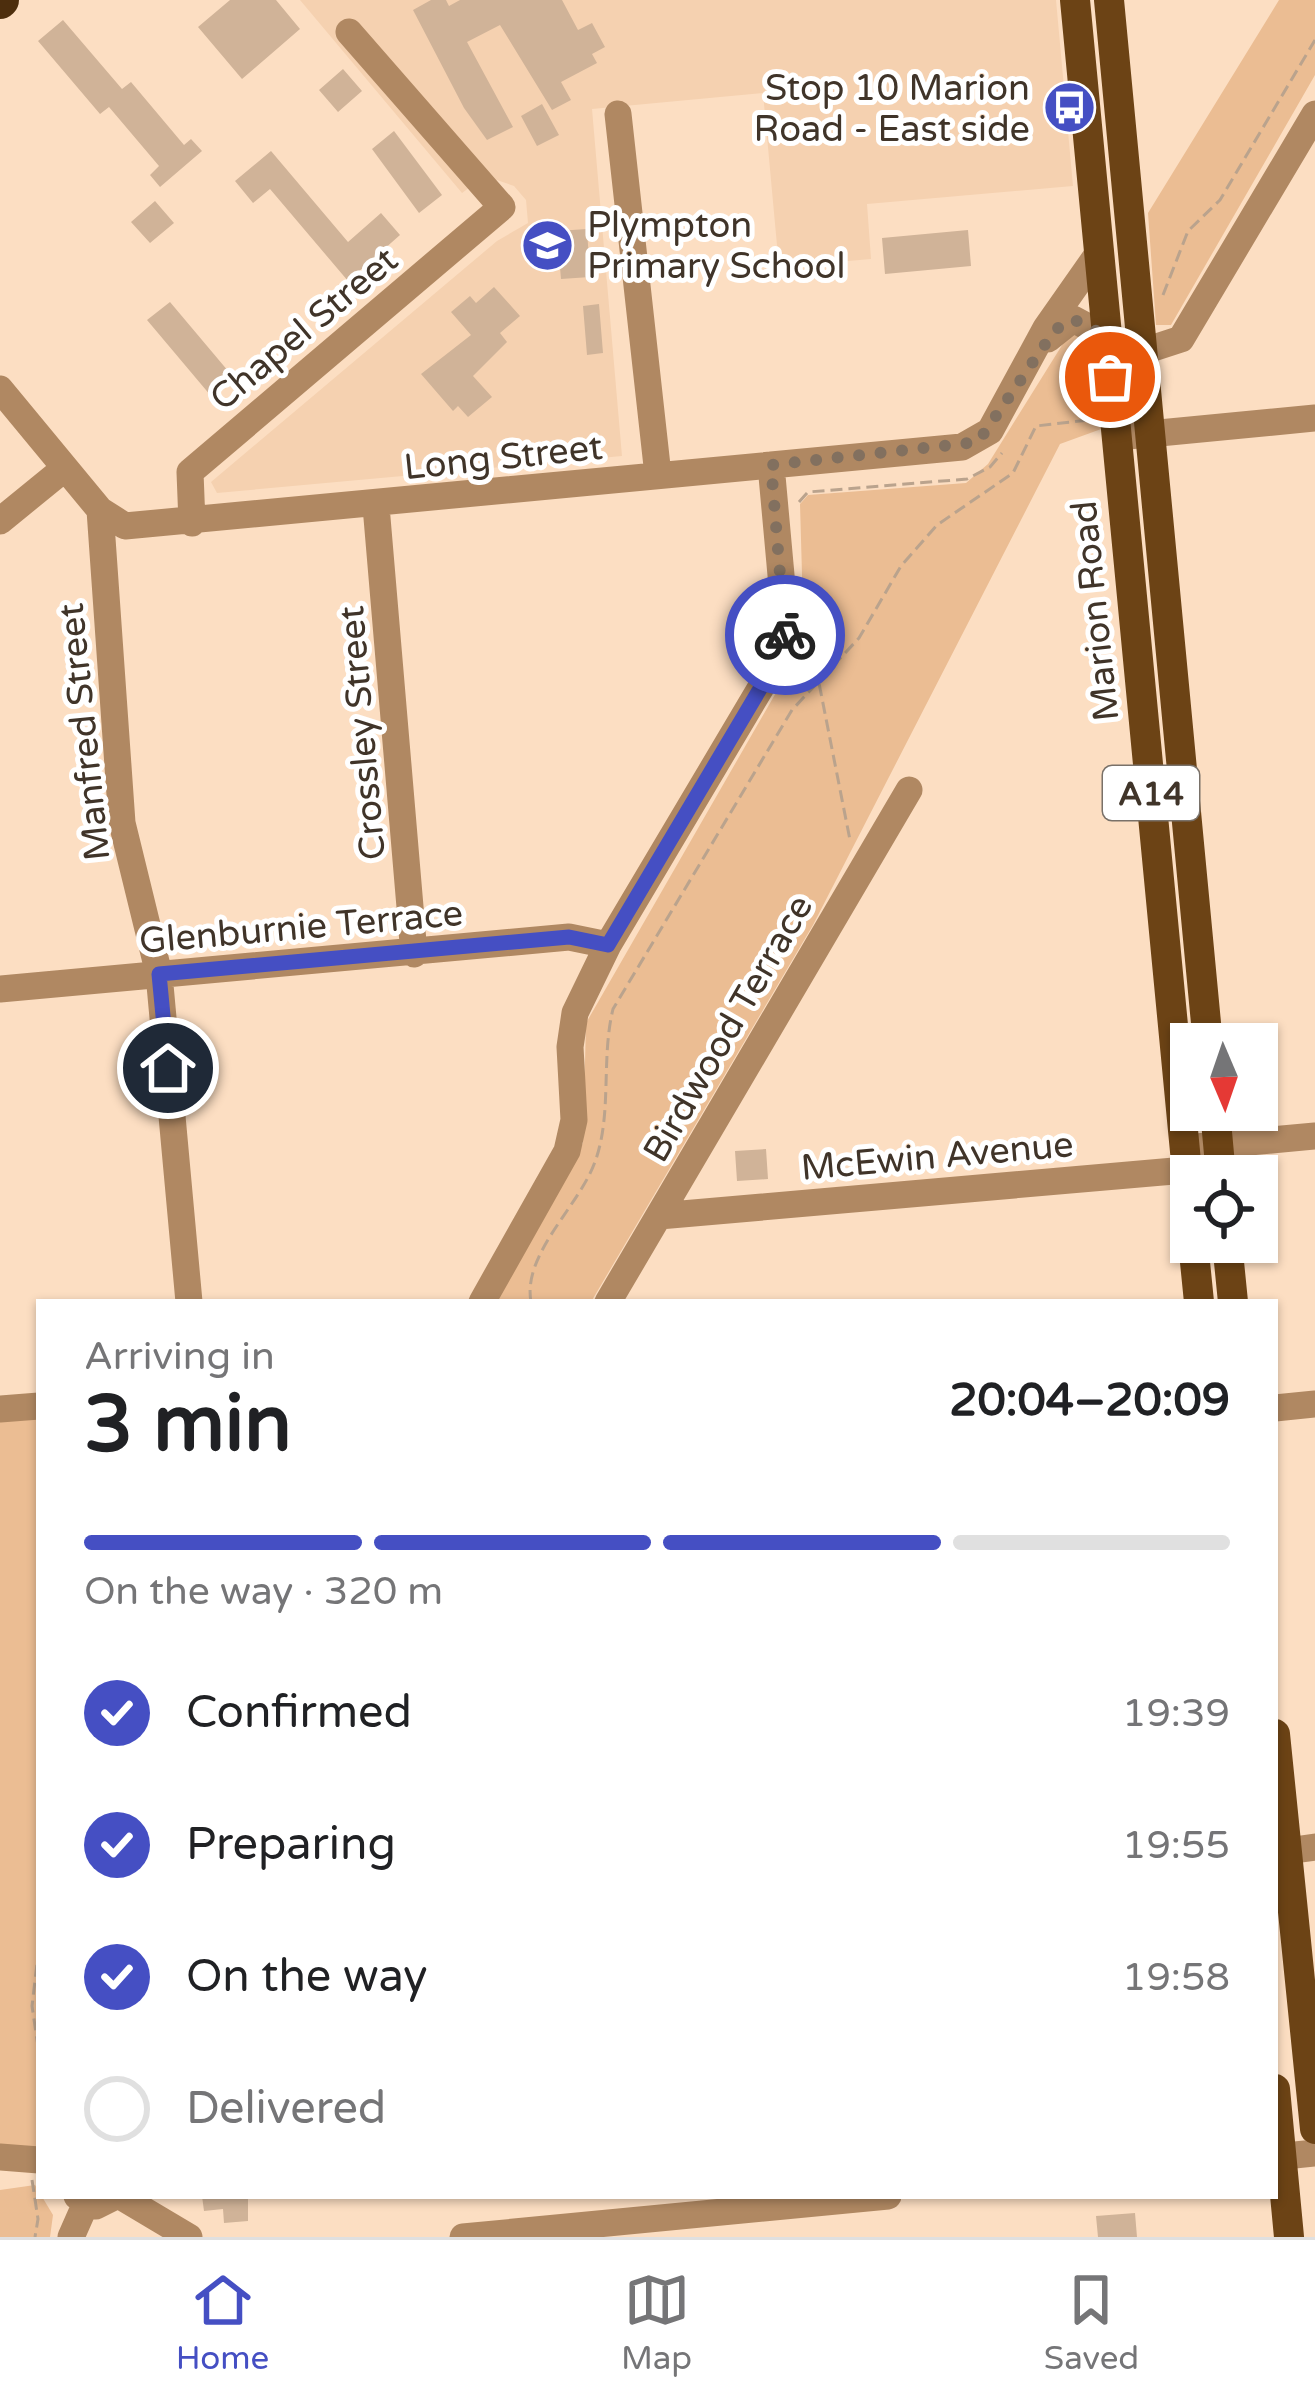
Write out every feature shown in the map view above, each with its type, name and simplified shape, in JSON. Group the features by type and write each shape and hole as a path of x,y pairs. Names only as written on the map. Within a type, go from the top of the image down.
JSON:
{"main road":[{"name":"Marion Road","path":"1075,0 1106,336 1205,1023"},
{"name":"Marion Road","path":"1109,0 1141,352 1120,431 1186,1155"},
{"path":"1195,1263 1198,1299"},
{"path":"1229,1263 1233,1299"},
{"path":"1278,1754 1306,1943 1315,2129"},
{"path":"1278,2156 1289,2237"}],"street":[{"name":"Chapel Street","path":"192,523 190,472 502,207 350,32"},
{"path":"1141,352 1181,339 1315,113"},
{"path":"618,114 658,475"},
{"name":"Long Street","path":"1031,361 1046,328 1100,251"},
{"name":"Long Street","path":"100,510 125,526 192,523 978,442 1055,330 1073,319 1106,336"},
{"path":"0,389 100,510"},
{"path":"1120,431 1315,418"},
{"path":"484,1299 567,1151 574,1120 570,1047 575,1013 608,945 782,652 786,630 771,465"},
{"path":"0,521 65,468"},
{"name":"Crossley Street","path":"376,506 415,954"},
{"name":"Manfred Street","path":"100,510 122,823 159,974 189,1299"},
{"name":"Birdwood Terrace","path":"610,1299 909,790"},
{"name":"Glenburnie Terrace","path":"0,989 569,937 608,945"},
{"name":"McEwin Avenue","path":"1246,1155 1315,1136"},
{"name":"McEwin Avenue","path":"659,1216 1170,1161"},
{"path":"1278,1408 1315,1404"},
{"path":"0,1409 36,1406"},
{"path":"1278,2156 1315,2153"},
{"path":"0,2157 36,2167"},
{"path":"71,2237 81,2200 104,2205 113,2199"},
{"path":"123,2199 188,2237"},
{"path":"463,2237 857,2199"}],"path":[{"path":"1162,297 1188,231 1220,200 1315,40"},
{"path":"531,1299 532,1271 596,1159 604,1047 613,1010 771,740 859,638 901,566 937,525 1013,473 1036,427 1120,431"},
{"path":"798,506 800,498"},
{"path":"806,577 819,682 849,839 866,860"},
{"path":"36,1972 32,2006 36,2033"},
{"path":"35,2237 36,2167"}],"shaded area":[{"name":"Plympton Primary School","path":"300,0 1056,0 1073,186 867,204 871,259 779,267 763,93 592,109 622,456 217,493 211,482 497,241 528,223 526,200 514,186 485,176 462,193"},
{"path":"1279,0 1315,0 1315,75 1171,325 1156,325 1148,213"},
{"path":"1074,326 1096,338 1104,428 1060,444 813,925 593,1299 498,1299 583,1143 586,1023 804,644 800,504 808,495 966,483 988,464"},
{"path":"36,1407 36,2163 0,2157 0,1410"},
{"path":"35,2185 36,2199 43,2199 53,2215 50,2237 0,2237 0,2190"}],"building":[{"path":"230,0 276,0 300,29 242,79 198,27"},
{"path":"431,0 446,0 449,6 460,0 562,0 578,30 592,23 605,47 592,54 597,63 561,82 571,100 552,110 500,25 467,42 513,127 487,140 464,108 413,10"},
{"path":"63,20 122,89 131,82 184,145 191,139 202,151 160,187 150,175 159,166 109,107 100,114 38,41"},
{"path":"343,69 362,91 338,112 319,90"},
{"path":"542,104 559,135 537,146 521,116"},
{"path":"394,131 442,195 419,213 372,149"},
{"path":"271,151 348,242 381,213 400,235 348,281 270,189 253,203 235,181"},
{"path":"155,201 174,223 150,243 131,222"},
{"path":"587,229 590,277 561,279 557,231"},
{"path":"968,230 971,266 885,274 882,238"},
{"path":"494,287 520,316 500,333 507,342 473,376 492,397 468,417 458,406 453,411 421,374 471,335 451,312 470,296 476,303"},
{"path":"170,302 234,378 211,396 147,320"},
{"path":"599,304 603,353 587,355 583,306"},
{"path":"766,1149 768,1179 737,1181 735,1151"},
{"path":"202,2199 248,2199 248,2221 224,2223 223,2209 204,2211"},
{"path":"1135,2213 1137,2237 1098,2237 1096,2216"}],"way so far":[{"path":"785,635 771,465 978,442 990,431 1031,361 1055,330 1073,319 1106,336 1110,377"}],"place":[{"name":"Stop 10 Marion Road - East side","path":"1069,108"},
{"name":"Plympton Primary School","path":"548,245"}],"route":[{"path":"168,1068 159,974 569,937 608,945 782,652 785,635"}]}
